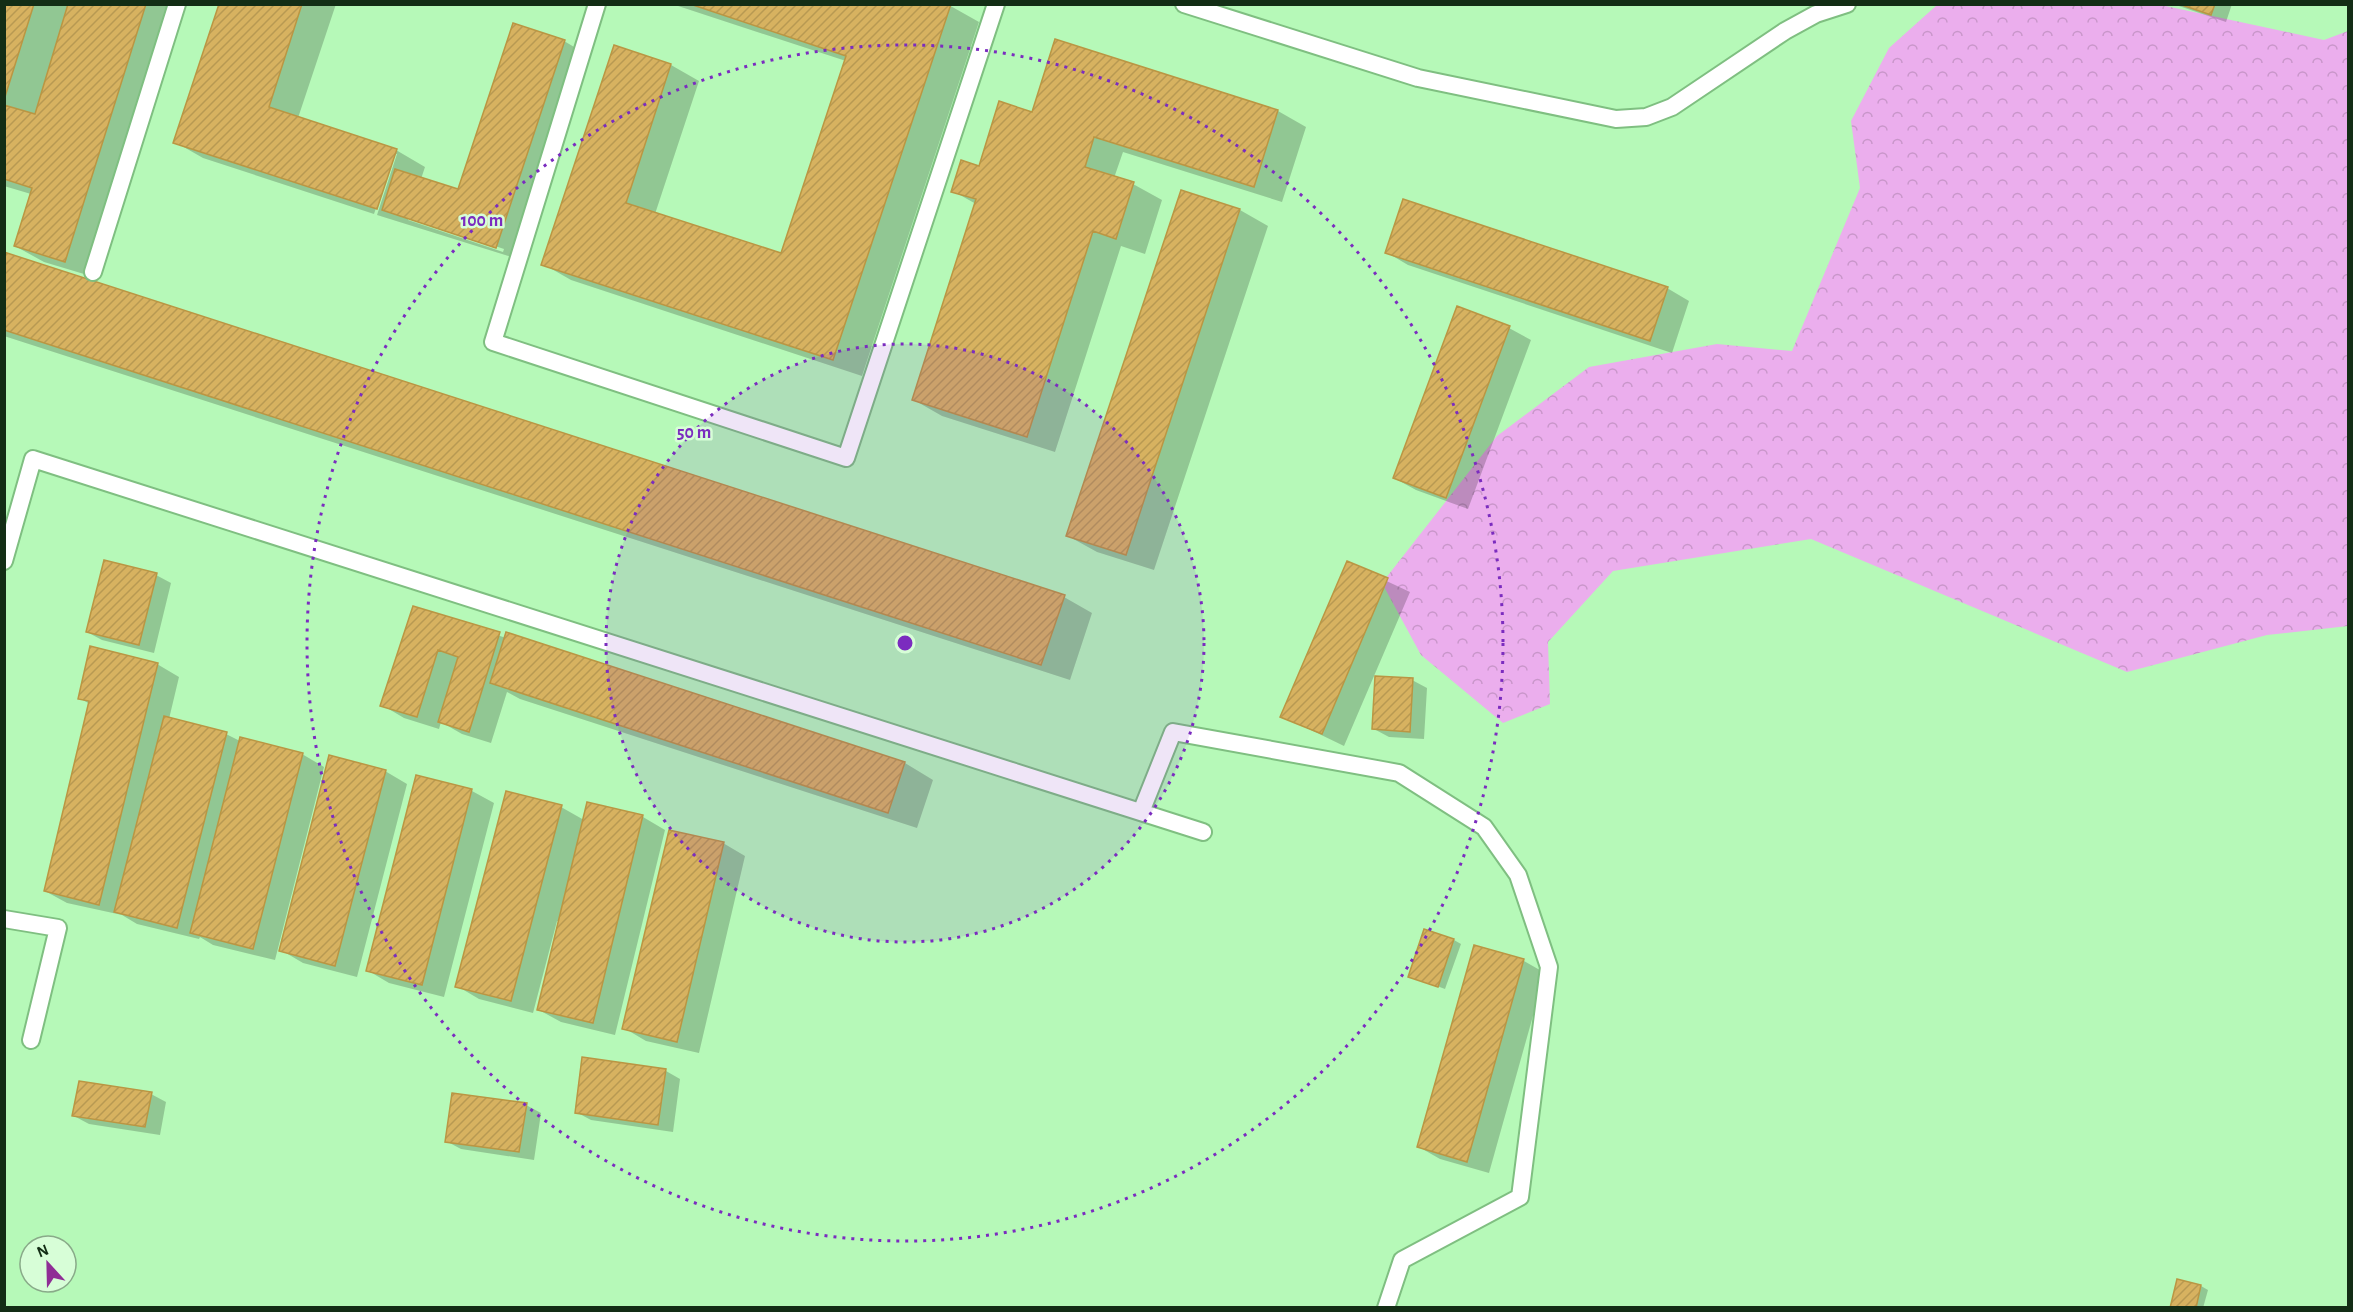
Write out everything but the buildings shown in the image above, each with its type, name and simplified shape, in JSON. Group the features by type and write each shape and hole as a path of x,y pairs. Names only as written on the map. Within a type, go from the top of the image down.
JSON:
{"lane":[{"path":"93,272 177,4"},
{"path":"597,4 493,342 846,458 996,4"},
{"path":"1184,4 1418,78 1616,119 1646,117 1672,107 1785,31 1816,14 1847,4"},
{"path":"4,561 33,459 1203,832"},
{"path":"1141,812 1173,732 1399,772 1484,827 1518,875 1549,967 1520,1197 1402,1260 1386,1308"},
{"path":"4,919 58,928 32,1040"}],"green space":[{"path":"1937,5 2161,5 2324,40 2348,31 2348,626 2267,635 2127,672 1811,539 1613,571 1548,642 1550,704 1503,723 1421,655 1382,583 1497,436 1589,367 1717,344 1792,351 1860,188 1851,121 1889,48"}]}
